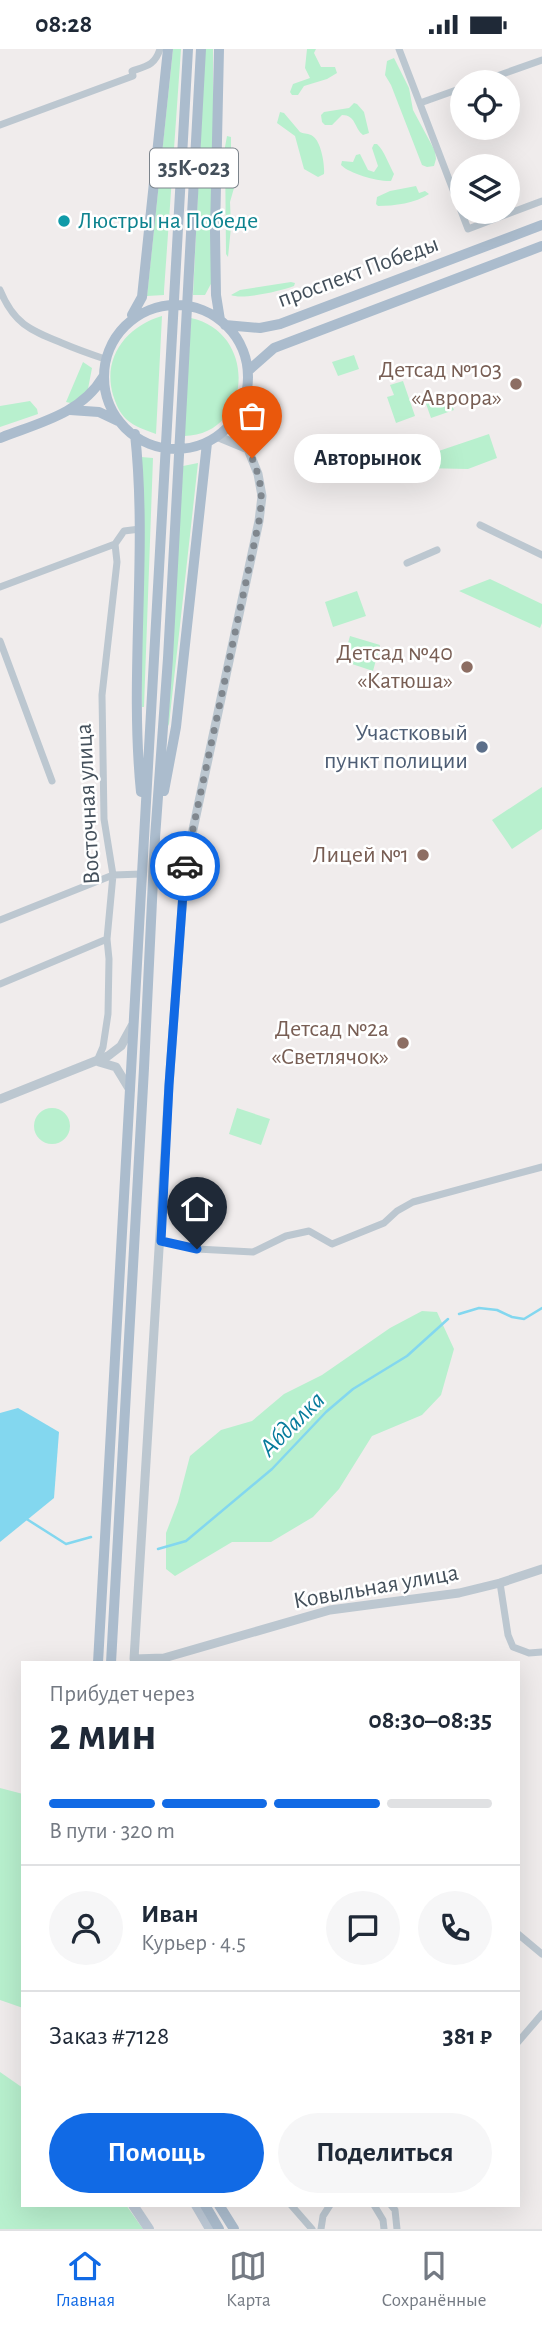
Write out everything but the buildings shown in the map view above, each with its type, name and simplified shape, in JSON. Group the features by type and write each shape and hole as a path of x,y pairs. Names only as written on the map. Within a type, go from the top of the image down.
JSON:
{"main road":[{"path":"120,422 109,403 103,377 105,359 113,338 142,297 168,49"},
{"name":"35К-023","path":"98,1661 188,49"},
{"name":"35К-023","path":"111,1661 201,49"},
{"path":"219,49 215,232 216,295 223,323"},
{"name":"проспект Победы","path":"223,323 260,328 281,324 542,225"},
{"name":"проспект Победы","path":"248,371 274,348 542,246"},
{"path":"70,410 99,412 120,422 149,442 172,448 207,443 219,437 238,416 247,391 248,371 237,338 223,323 201,310 180,306 149,307 128,320"},
{"path":"0,438 70,410 92,394 103,377"},
{"path":"135,434 139,529 136,720 144,821"},
{"path":"155,838 176,727 207,443"},
{"path":"134,2207 149,2229"},
{"path":"197,2207 210,2229"},
{"path":"206,2207 219,2229"},
{"path":"220,2207 234,2229"}],"street":[{"path":"0,125 133,76 132,71 151,65 157,59 160,49"},
{"path":"399,49 468,229 542,201"},
{"path":"514,70 542,60"},
{"path":"420,103 450,93"},
{"path":"0,290 15,317 28,328 105,359"},
{"path":"134,1661 185,867 259,521 262,496 258,474 238,416"},
{"path":"219,437 248,449"},
{"path":"480,525 542,555"},
{"path":"0,587 114,544 124,531 139,529"},
{"name":"Восточная улица","path":"97,1062 103,1047 108,1014 107,939 114,875 104,819 102,695 117,562 114,544"},
{"path":"407,563 436,550"},
{"path":"0,641 52,781"},
{"path":"0,920 114,875 142,874"},
{"path":"0,984 107,939"},
{"path":"0,1099 97,1062 115,1052 134,1022"},
{"path":"97,1062 116,1067 130,1090"},
{"path":"161,1241 197,1249 253,1252 286,1236 309,1231 332,1244 384,1223 413,1202 542,1167"},
{"name":"Ковыльная улица","path":"134,1661 164,1658 330,1611 458,1593 542,1569"},
{"path":"500,1583 508,1635 513,1647 529,1653 542,1651"},
{"path":"520,1936 542,1954"},
{"path":"520,2040 542,2014"},
{"path":"293,2207 312,2229"},
{"path":"321,2229 323,2216 329,2207"},
{"path":"375,2207 383,2220 384,2229"},
{"path":"393,2207 396,2210 397,2229"}],"green space":[{"path":"173,49 181,49 164,295 147,296"},
{"path":"205,49 213,49 213,280 205,295 193,295"},
{"path":"307,49 316,49 314,53 321,67 335,67 337,73 304,86 298,95 292,95 290,92 293,84 310,78 305,68"},
{"path":"394,58 409,88 413,110 435,151 434,166 422,165 385,75 387,61"},
{"path":"354,103 364,112 369,133 363,135 347,116 342,115 332,125 322,122 321,115 324,112 349,108"},
{"path":"280,112 284,113 300,132 314,137 320,147 324,174 318,177 304,169 295,136 277,123"},
{"path":"227,136 231,137 231,161 236,181 230,202 228,257 225,147"},
{"path":"374,144 382,150 394,174 391,181 365,177 341,165 342,161 353,162 356,155 360,154 368,170 374,172 378,166 372,148"},
{"path":"416,186 419,193 425,191 429,194 405,203 376,204 377,197 390,191"},
{"path":"295,283 294,286 271,292 252,296 231,295 240,290"},
{"path":"162,316 156,434 133,424 121,414 113,395 111,368 114,356 128,335 138,327"},
{"path":"191,318 213,327 228,343 237,362 238,382 234,402 223,419 207,431 184,436"},
{"path":"354,355 359,369 338,376 332,362"},
{"path":"83,362 92,368 88,389 75,404 66,402"},
{"path":"403,381 415,416 396,423 387,397 394,395 390,385"},
{"path":"447,393 454,410 431,418 425,401"},
{"path":"30,401 38,414 0,427 0,406"},
{"path":"489,434 497,458 468,469 421,468 415,459"},
{"path":"141,457 153,458 144,707 142,707"},
{"path":"198,463 169,724 167,728 183,466"},
{"path":"490,579 542,604 540,628 459,591"},
{"path":"357,591 366,616 333,627 325,602"},
{"path":"350,636 380,645 373,671 343,661"},
{"path":"542,787 542,829 512,849 492,820"},
{"path":"52,1108 65,1113 70,1126 65,1139 52,1144 39,1139 34,1126 39,1113"},
{"path":"237,1108 270,1119 261,1145 229,1134"},
{"path":"422,1311 437,1312 454,1349 441,1395 422,1415 372,1436 339,1489 313,1517 271,1542 232,1542 175,1576 166,1569 166,1533 178,1502 190,1456 221,1430 252,1421 284,1394 322,1375 390,1328"},
{"path":"0,1788 21,1793 21,2007 0,2000"},
{"path":"0,2072 21,2087 21,2207 127,2207 143,2229 0,2229"}],"water":[{"path":"18,1408 59,1432 54,1498 0,1542 0,1413"}],"waterway":[{"name":"Абдалка","path":"459,1314 479,1308 497,1310 524,1319 542,1308"},
{"name":"Абдалка","path":"158,1549 186,1541 272,1469 326,1412 353,1389 407,1356 448,1319"},
{"name":"Абдалка","path":"25,1518 66,1544 91,1537"}],"way so far":[{"path":"185,866 259,521 262,496 252,458"}],"place":[{"name":"Люстры на Победе","path":"64,221"},
{"name":"Детсад №103 «Аврора»","path":"516,384"},
{"name":"Авторынок","path":"252,458"},
{"name":"Детсад №40 «Катюша»","path":"467,667"},
{"name":"Участковый пункт полиции","path":"482,747"},
{"name":"Лицей №1","path":"423,855"},
{"name":"Детсад №2а «Светлячок»","path":"403,1043"}],"route":[{"path":"185,866 161,1241 197,1249"}]}
